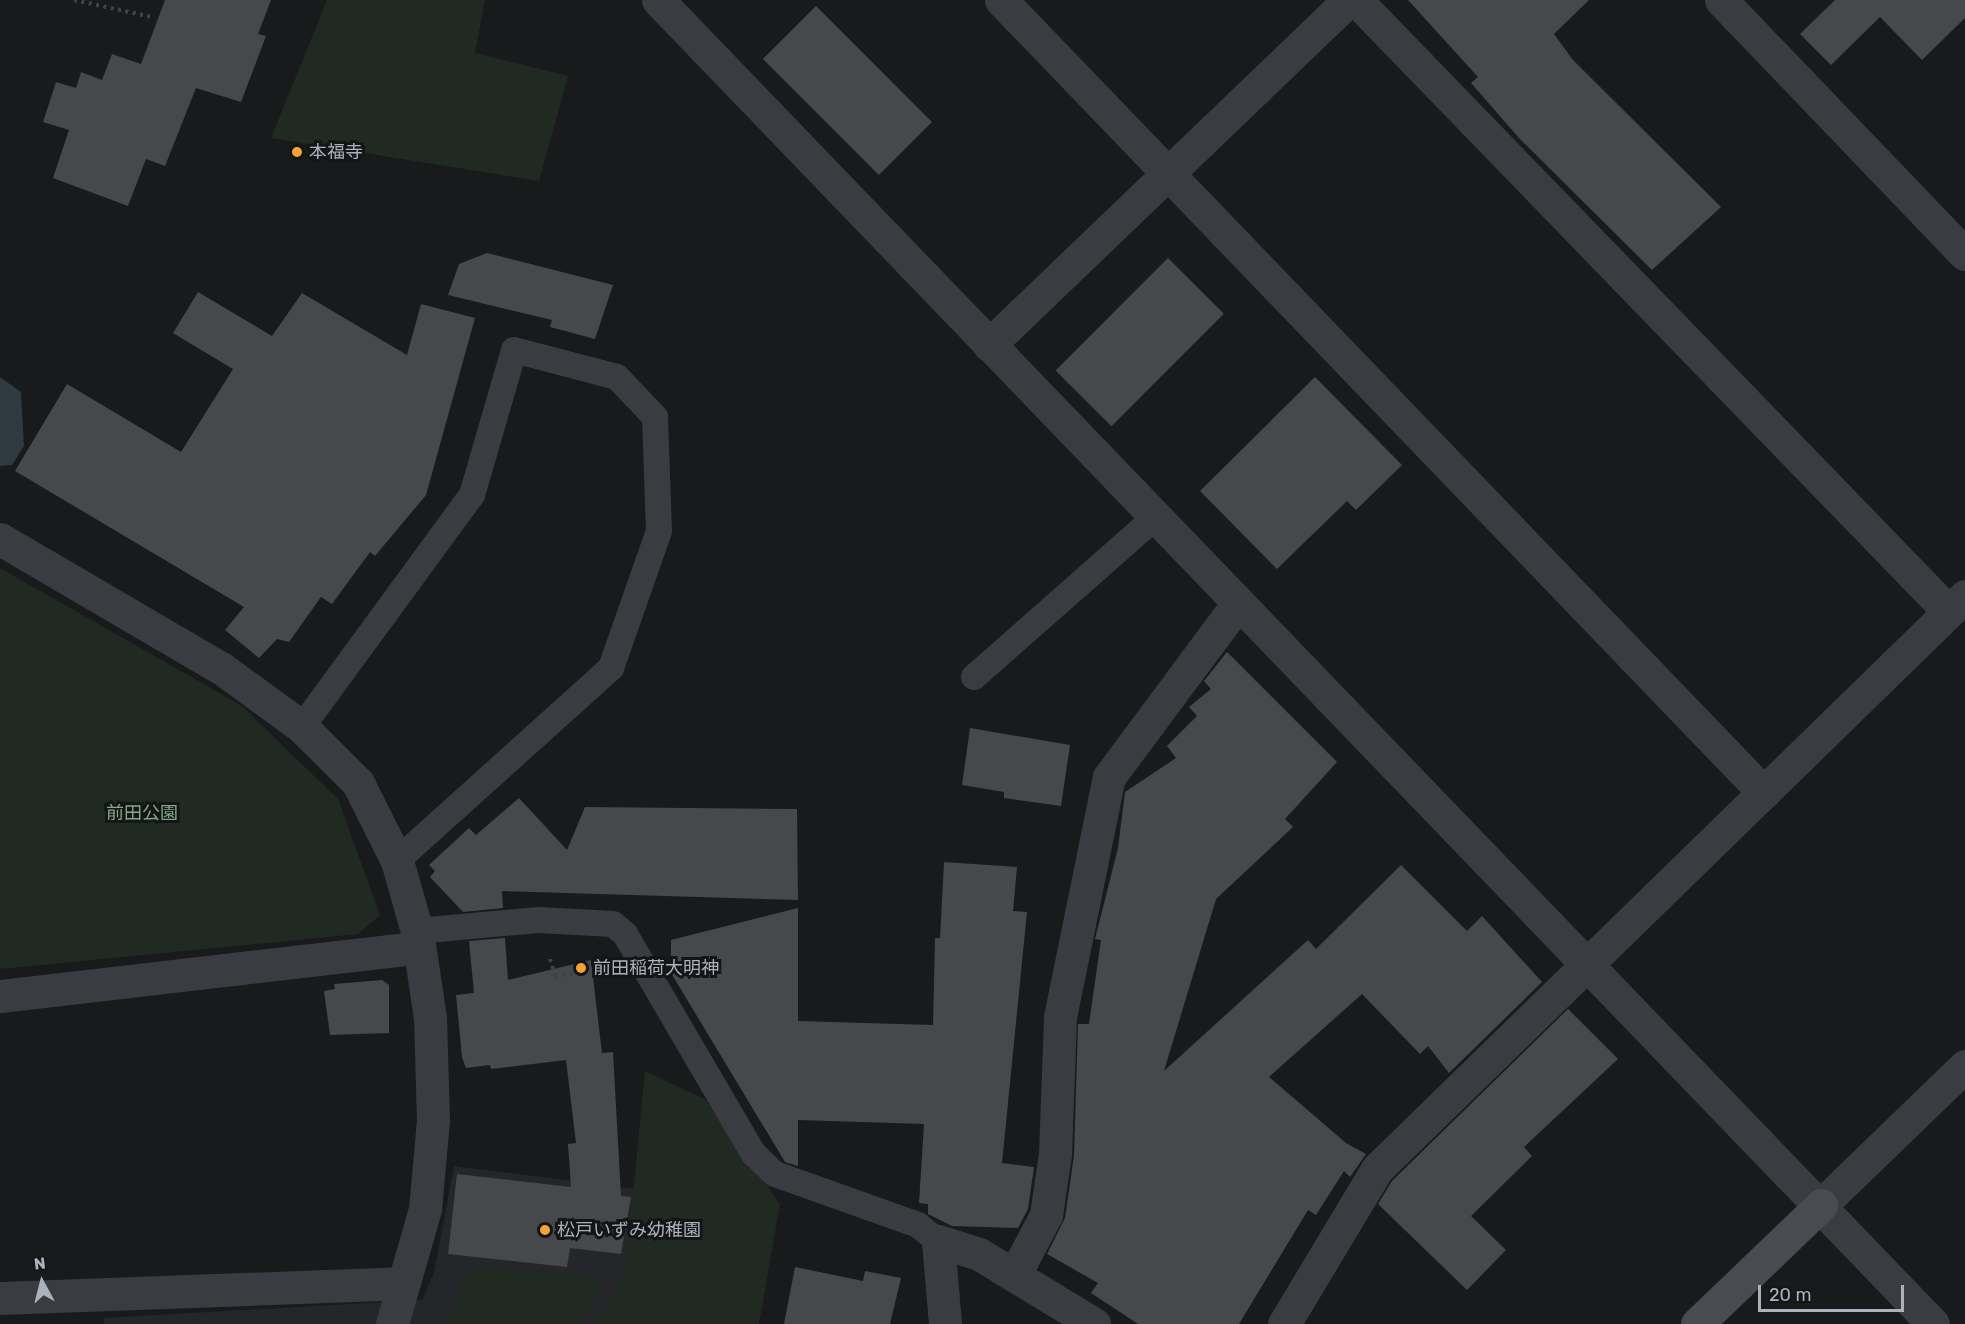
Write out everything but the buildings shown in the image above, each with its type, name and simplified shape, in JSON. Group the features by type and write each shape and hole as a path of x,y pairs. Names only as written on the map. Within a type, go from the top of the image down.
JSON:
{"street":[{"path":"658,0 1153,519 1238,603 1589,965 1933,1324"},
{"path":"1001,0 1764,793"},
{"path":"989,345 1349,0"},
{"path":"1284,1324 1377,1169 1589,965 1956,604 1356,0"},
{"path":"1721,0 1965,254"},
{"path":"0,539 221,668 302,727 358,783 397,861 417,940 430,1018 434,1120 424,1209 401,1283 392,1324"},
{"path":"1015,1274 1046,1215 1055,1154 1060,1017 1109,777 1238,603"},
{"path":"0,996 417,940"},
{"path":"1697,1324 1965,1066"},
{"path":"945,1324 938,1240 1015,1274 1094,1324"},
{"path":"0,1298 401,1283"}],"lane":[{"path":"302,727 472,495 514,350 616,377 655,417 659,531 610,668 397,861"},
{"path":"974,677 1153,519"},
{"path":"417,940 539,920 613,924 625,934 753,1153 775,1174 918,1225 938,1240"}],"path":[{"path":"74,0 152,17"}],"shaded area":[{"path":"0,377 21,392 24,446 12,465 0,466"},
{"name":"松戸いずみ幼稚園","path":"454,1166 652,1191 615,1324 104,1324 103,1318 422,1300 434,1273"}],"green space":[{"path":"327,0 485,0 475,53 568,76 539,181 271,138"},
{"name":"前田公園","path":"0,568 242,706 338,799 380,915 358,934 0,969"},
{"path":"645,1071 706,1100 780,1204 759,1324 592,1324 625,1278"},
{"path":"471,1266 604,1277 581,1324 445,1324"}],"place":[{"name":"本福寺","path":"297,152"},
{"name":"前田稲荷大明神","path":"581,968"},
{"name":"松戸いずみ幼稚園","path":"545,1230"}]}
